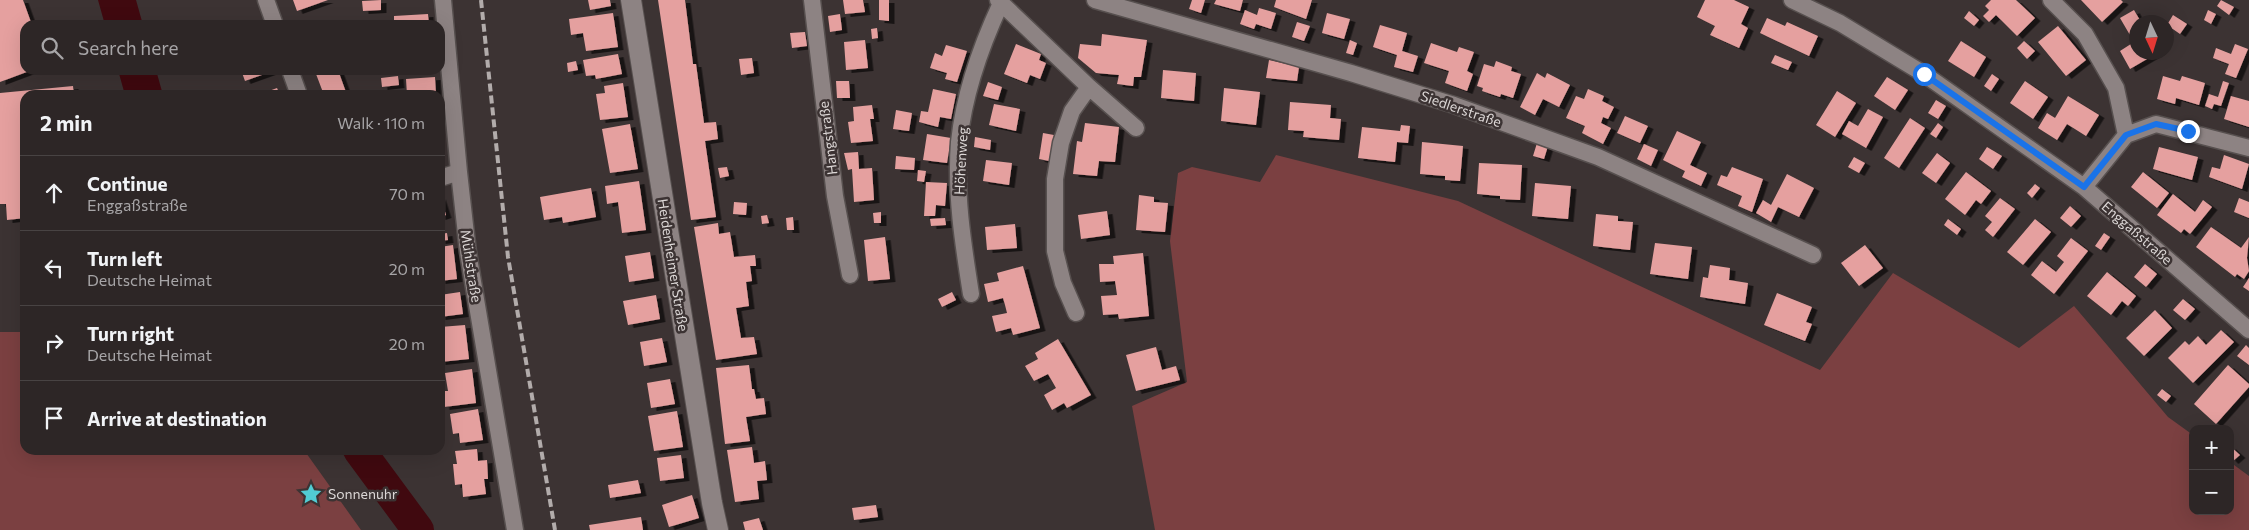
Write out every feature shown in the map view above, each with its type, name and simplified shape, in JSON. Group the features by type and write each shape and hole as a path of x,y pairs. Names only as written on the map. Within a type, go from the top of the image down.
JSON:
{"street":[{"path":"266,0 273,20"},
{"name":"Mühlstraße","path":"443,0 445,20"},
{"name":"Heidenheimer Straße","path":"631,0 710,493 718,530"},
{"name":"Hangstraße","path":"812,0 835,196 850,276"},
{"name":"Siedlerstraße","path":"1095,0 1351,73 1454,105 1598,157 1813,255"},
{"name":"Enggaßstraße","path":"1792,0 1840,23 1924,74 2084,187 2227,313 2249,330"},
{"path":"2051,0 2085,34 2116,88 2126,135"},
{"path":"1000,2 1088,87 1136,128"},
{"name":"Höhenweg","path":"971,294 962,238 959,142 968,94 985,39 1000,2"},
{"name":"Mühlstraße","path":"445,22 468,252 515,530"},
{"path":"292,75 297,90"},
{"path":"1076,313 1063,283 1055,251 1055,178 1061,144 1072,111 1088,87"},
{"path":"2084,187 2126,135 2156,124 2249,148"},
{"path":"445,176 459,172"}],"shaded area":[{"path":"98,0 136,0 142,20 104,20"},
{"path":"119,75 157,75 162,90 124,90"},
{"path":"1276,155 1458,201 1820,370 1893,273 2019,348 2074,306 2168,417 2189,432 2189,515 2234,515 2234,465 2249,476 2249,530 1155,530 1132,406 1187,382 1170,241 1178,173 1192,167 1260,182"},
{"path":"0,332 20,332 20,455 308,455 361,530 0,530"}],"building":[{"path":"0,0 23,0 30,20 20,20 20,74 0,82"},
{"path":"293,0 328,0 297,11"},
{"path":"381,0 381,10 363,11 362,1"},
{"path":"588,0 610,0 611,6 590,10"},
{"path":"658,0 685,0 693,64 696,64 704,123 716,122 718,139 705,141 716,217 691,220"},
{"path":"843,0 863,0 865,12 845,14"},
{"path":"879,0 889,0 889,21 879,20"},
{"path":"1192,0 1205,0 1201,13 1189,9"},
{"path":"1216,0 1243,0 1240,11 1214,4"},
{"path":"1276,0 1312,0 1306,19 1274,7"},
{"path":"1705,0 1734,0 1749,7 1741,24 1748,28 1739,48 1710,35 1715,26 1697,17"},
{"path":"1991,0 2016,0 2035,18 2017,36 1996,15 1989,22 1983,16 1989,10 1985,6"},
{"path":"2081,0 2121,0 2123,2 2102,22"},
{"path":"2221,0 2234,7 2229,15 2217,6"},
{"path":"1259,8 1276,13 1271,29 1256,24 1254,29 1240,24 1245,10 1257,15"},
{"path":"2134,10 2137,15 2129,15 2129,33 2120,18"},
{"path":"2208,10 2216,14 2211,24 2204,20"},
{"path":"1969,11 1979,20 1974,26 1964,18"},
{"path":"613,13 618,47 586,51 583,33 571,35 569,19"},
{"path":"1327,13 1350,19 1344,39 1322,33"},
{"path":"428,14 429,20 394,20 394,16"},
{"path":"840,14 842,30 830,32 828,16"},
{"path":"2174,16 2187,24 2180,34 2174,30"},
{"path":"1767,18 1785,26 1787,22 1818,36 1809,56 1760,33"},
{"path":"1297,22 1310,26 1304,41 1292,37"},
{"path":"1380,25 1407,33 1402,51 1418,56 1413,72 1394,67 1397,55 1373,47"},
{"path":"2058,26 2086,60 2066,76 2038,42"},
{"path":"877,28 878,38 872,39 871,29"},
{"path":"805,32 807,46 792,48 790,33"},
{"path":"1102,34 1147,40 1141,77 1134,77 1133,86 1117,84 1119,75 1096,73 1078,58 1080,44 1101,46"},
{"path":"865,40 868,68 846,70 844,42"},
{"path":"1350,40 1357,43 1353,55 1346,53"},
{"path":"1961,41 1986,57 1974,77 1948,61"},
{"path":"2024,41 2035,51 2027,59 2017,48"},
{"path":"1431,43 1457,52 1459,47 1474,52 1467,71 1473,74 1467,91 1445,83 1449,71 1424,63"},
{"path":"1016,44 1041,54 1039,60 1046,63 1040,79 1030,75 1027,83 1004,74"},
{"path":"2235,44 2248,49 2236,78 2225,74 2229,64 2213,58 2216,48 2231,54"},
{"path":"946,45 967,51 957,82 945,79 947,73 930,68 935,53 942,56"},
{"path":"2129,45 2129,60 2145,60 2130,69 2120,51"},
{"path":"618,54 622,74 596,79 595,75 586,76 583,60"},
{"path":"1775,55 1792,62 1788,70 1771,63"},
{"path":"752,58 754,73 741,75 739,59"},
{"path":"1269,60 1299,67 1297,81 1266,78"},
{"path":"576,61 578,70 568,72 567,63"},
{"path":"1496,61 1512,67 1511,71 1521,74 1513,98 1501,94 1500,97 1482,91 1483,88 1477,86 1484,64 1494,67"},
{"path":"1163,70 1196,73 1194,101 1161,98"},
{"path":"1537,73 1545,78 1547,73 1570,85 1559,107 1543,99 1535,115 1520,107"},
{"path":"1992,74 1999,79 1991,91 1984,86"},
{"path":"243,75 262,75 245,81"},
{"path":"316,75 340,75 345,90 322,90"},
{"path":"398,76 399,85 382,87 381,78"},
{"path":"2163,76 2180,81 2182,76 2205,83 2199,105 2176,98 2175,104 2157,99"},
{"path":"435,77 436,90 407,90 406,79"},
{"path":"1887,77 1908,90 1895,110 1874,96"},
{"path":"836,81 849,81 850,98 837,98"},
{"path":"2025,81 2048,97 2033,119 2010,103"},
{"path":"2223,81 2229,83 2221,106 2214,104 2212,109 2205,106 2209,94 2218,97"},
{"path":"988,82 1002,87 998,100 983,96"},
{"path":"623,83 628,117 600,120 596,94 605,93 604,86"},
{"path":"73,86 73,90 31,90"},
{"path":"1224,88 1260,92 1256,125 1221,121"},
{"path":"933,89 956,94 951,119 940,117 938,127 919,122 921,111 928,112"},
{"path":"1588,89 1604,96 1602,101 1614,107 1608,119 1603,117 1601,123 1611,128 1603,144 1582,133 1585,126 1566,118 1576,96 1584,99"},
{"path":"20,91 20,219 7,220 6,204 0,204 0,93"},
{"path":"1837,91 1856,103 1835,137 1816,125"},
{"path":"2068,96 2099,115 2086,136 2067,124 2057,140 2038,128 2047,113 2055,118"},
{"path":"2231,96 2249,101 2249,127 2224,119"},
{"path":"1936,100 1946,106 1938,119 1928,113"},
{"path":"1290,102 1331,105 1330,118 1341,119 1339,140 1303,137 1304,131 1288,130"},
{"path":"994,104 1020,109 1016,131 989,125"},
{"path":"872,105 874,119 870,119 873,141 851,143 848,122 854,121 853,107"},
{"path":"1868,109 1883,117 1866,148 1842,134 1849,121 1858,126"},
{"path":"896,110 912,113 909,131 893,129"},
{"path":"1625,116 1648,126 1640,143 1617,133"},
{"path":"1910,118 1925,128 1899,168 1884,158"},
{"path":"1085,123 1119,127 1115,162 1099,161 1097,176 1073,174 1077,141 1082,142"},
{"path":"1938,123 1943,127 1936,138 1930,134"},
{"path":"630,124 638,169 610,173 602,129"},
{"path":"1401,125 1410,126 1408,143 1397,142 1395,162 1358,158 1362,127 1400,131"},
{"path":"1677,131 1701,142 1690,165 1707,173 1701,186 1682,177 1685,171 1663,160"},
{"path":"1043,133 1054,135 1049,161 1039,159"},
{"path":"927,134 951,138 947,163 923,160"},
{"path":"975,137 991,140 990,150 974,147"},
{"path":"1422,142 1463,146 1460,181 1445,180 1445,176 1420,174"},
{"path":"1537,143 1548,146 1544,159 1533,156"},
{"path":"1644,144 1658,150 1651,166 1637,159"},
{"path":"1987,147 2002,156 1993,169 1979,159"},
{"path":"2159,147 2198,157 2192,180 2153,169"},
{"path":"858,152 859,169 872,168 874,200 854,202 852,169 848,170 844,153"},
{"path":"1937,153 1950,163 1936,183 1922,173"},
{"path":"2224,155 2249,164 2242,189 2209,177 2212,167 2220,169"},
{"path":"896,156 915,158 914,170 895,169"},
{"path":"1854,157 1865,163 1859,173 1848,167"},
{"path":"986,160 1012,163 1009,185 983,181"},
{"path":"1479,163 1522,165 1520,200 1500,199 1500,196 1477,194"},
{"path":"727,167 729,176 720,178 718,168"},
{"path":"1732,167 1763,179 1752,212 1738,206 1742,196 1717,185 1721,175 1727,177"},
{"path":"918,170 926,171 924,182 917,181"},
{"path":"1966,172 1991,191 1981,204 1976,200 1965,215 1945,199"},
{"path":"2143,172 2169,193 2157,208 2131,187"},
{"path":"1787,174 1814,188 1799,217 1778,207 1771,222 1756,213 1763,200 1771,205"},
{"path":"639,181 646,230 622,233 618,202 607,204 605,186"},
{"path":"926,182 947,183 945,206 936,205 935,216 924,216"},
{"path":"1535,183 1571,186 1568,219 1532,216"},
{"path":"2035,184 2040,188 2032,198 2027,193"},
{"path":"591,188 596,217 563,223 562,217 544,220 540,197"},
{"path":"2173,194 2195,212 2203,200 2212,207 2190,234 2184,229 2181,233 2157,215"},
{"path":"1139,195 1154,197 1154,202 1168,203 1165,232 1136,230"},
{"path":"2000,198 2015,209 1993,237 1985,230 1992,222 1985,216"},
{"path":"2239,198 2249,202 2249,218 2234,212"},
{"path":"734,202 747,203 746,215 733,214"},
{"path":"2070,206 2081,216 2071,227 2060,218"},
{"path":"1107,211 1110,235 1081,239 1078,215"},
{"path":"881,212 881,223 874,223 873,213"},
{"path":"1596,214 1618,216 1618,221 1633,222 1630,250 1593,246"},
{"path":"767,215 769,223 762,224 761,216"},
{"path":"793,217 794,230 787,230 786,218"},
{"path":"945,218 946,225 931,226 930,219"},
{"path":"1948,219 1961,229 1957,235 1944,225"},
{"path":"2035,219 2051,232 2023,265 2007,252"},
{"path":"718,223 719,234 730,232 734,257 755,255 756,266 750,266 752,281 746,282 749,306 736,308 741,338 754,337 757,354 716,360 694,227"},
{"path":"1015,224 1017,248 987,250 985,227"},
{"path":"2211,227 2241,248 2249,237 2247,258 2249,271 2244,279 2237,274 2235,277 2196,247"},
{"path":"445,233 447,233 448,240 445,240"},
{"path":"2104,233 2110,237 2101,250 2095,246"},
{"path":"885,237 890,279 868,281 864,240"},
{"path":"2071,238 2088,251 2054,294 2031,275 2042,261 2056,272 2064,262 2057,256"},
{"path":"1655,243 1692,247 1688,279 1650,274"},
{"path":"453,245 457,279 445,280 445,246"},
{"path":"1865,245 1883,268 1859,286 1841,263"},
{"path":"650,252 654,278 629,282 625,256"},
{"path":"1143,253 1149,316 1119,319 1118,314 1103,315 1101,296 1117,295 1115,281 1100,282 1099,264 1114,264 1113,256"},
{"path":"2145,264 2157,274 2146,287 2134,277"},
{"path":"1710,265 1730,268 1729,280 1748,283 1745,304 1700,297 1703,277 1708,278"},
{"path":"1023,266 1040,328 1013,335 1011,328 996,332 992,316 1007,313 1003,298 988,302 984,284 999,281 997,273"},
{"path":"2107,272 2136,296 2128,306 2122,301 2111,315 2087,296"},
{"path":"2249,278 2249,291 2243,287"},
{"path":"460,292 463,314 445,316 445,294"},
{"path":"952,292 956,300 942,307 938,299"},
{"path":"1777,293 1812,307 1806,322 1812,324 1805,341 1764,325"},
{"path":"656,295 660,319 628,325 623,301"},
{"path":"2183,299 2195,309 2185,320 2173,310"},
{"path":"2155,310 2172,328 2144,356 2126,338"},
{"path":"465,325 469,359 445,361 445,327"},
{"path":"2221,330 2234,342 2193,383 2168,358 2185,341 2189,345 2198,336 2206,345"},
{"path":"662,338 667,362 644,366 640,342"},
{"path":"1058,339 1091,395 1067,408 1064,403 1052,410 1044,395 1056,388 1048,374 1034,381 1025,366 1038,359 1035,353"},
{"path":"2246,345 2249,348 2249,365 2237,356"},
{"path":"1156,347 1162,370 1176,366 1180,380 1136,391 1126,355"},
{"path":"749,365 752,389 754,389 756,399 764,398 766,414 746,417 750,441 725,444 716,368"},
{"path":"2228,365 2249,384 2249,387 2216,424 2194,404"},
{"path":"472,369 476,403 445,407 445,391 448,391 445,373"},
{"path":"670,379 675,404 651,408 647,383"},
{"path":"2162,389 2171,396 2166,402 2157,395"},
{"path":"478,409 483,440 460,443 459,433 453,434 450,414"},
{"path":"677,411 683,447 654,451 648,416"},
{"path":"752,447 754,463 765,461 767,480 757,481 759,499 735,502 727,450"},
{"path":"477,449 478,461 487,460 488,479 484,479 486,494 463,497 462,484 455,485 453,464 457,464 455,451"},
{"path":"2234,450 2240,455 2234,460"},
{"path":"681,455 684,478 660,481 657,458"},
{"path":"638,480 641,493 610,498 608,485"},
{"path":"692,495 699,518 669,527 662,505"},
{"path":"876,505 878,517 854,520 852,508"},
{"path":"641,517 643,530 590,530 589,525"},
{"path":"759,518 763,530 745,530 743,522"}],"waterway":[{"path":"363,455 418,530"}],"railway":[{"path":"481,0 508,257 555,530"}],"place":[{"name":"Sonnenuhr","path":"311,494"}],"route":[{"path":"1924,74 2084,187 2126,135 2156,124 2188,131"}]}
